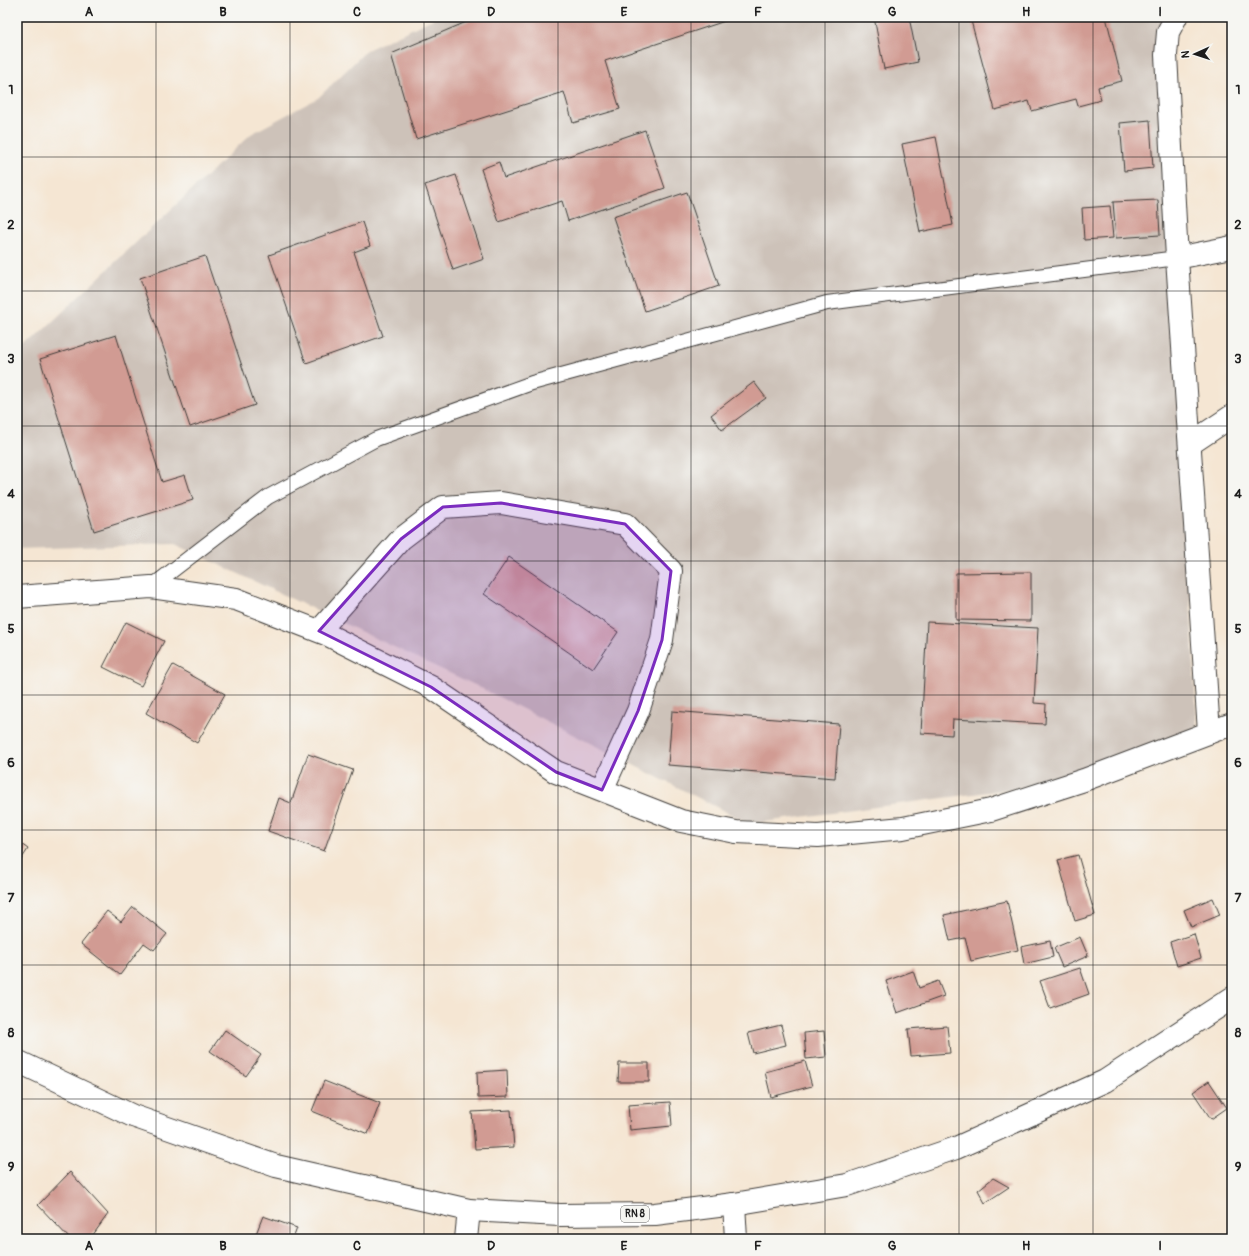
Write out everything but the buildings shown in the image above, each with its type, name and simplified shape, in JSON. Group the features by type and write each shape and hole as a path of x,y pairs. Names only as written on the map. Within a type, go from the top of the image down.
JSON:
{"street":[{"path":"1176,17 1168,32 1166,55 1177,258 1209,732"},
{"path":"1177,258 1232,247"},
{"path":"1190,444 1232,416"},
{"path":"319,631 401,539 443,507 501,503 625,524 671,571 662,640 638,712 602,790"},
{"path":"17,597 151,587 236,599 319,631 431,687 556,772 681,821 736,832 826,836 903,828 991,810 1084,780 1232,724"},
{"name":"RN 8","path":"17,1061 133,1116 276,1166 470,1210 560,1215 655,1214 734,1204 847,1185 956,1148 1105,1081 1232,998"},
{"path":"734,1204 736,1239"},
{"path":"466,1239 470,1210"}],"lane":[{"path":"151,587 268,496 376,439 532,383 827,303 1177,258"}],"highlighted area":[{"path":"501,503 625,524 671,571 662,640 638,711 602,790 556,772 431,687 319,631 401,539 443,507"}],"shaded area":[{"path":"437,17 1161,17 1197,728 1033,786 750,824 477,686 175,544 17,549 17,355 251,134 318,98 367,50"}]}
